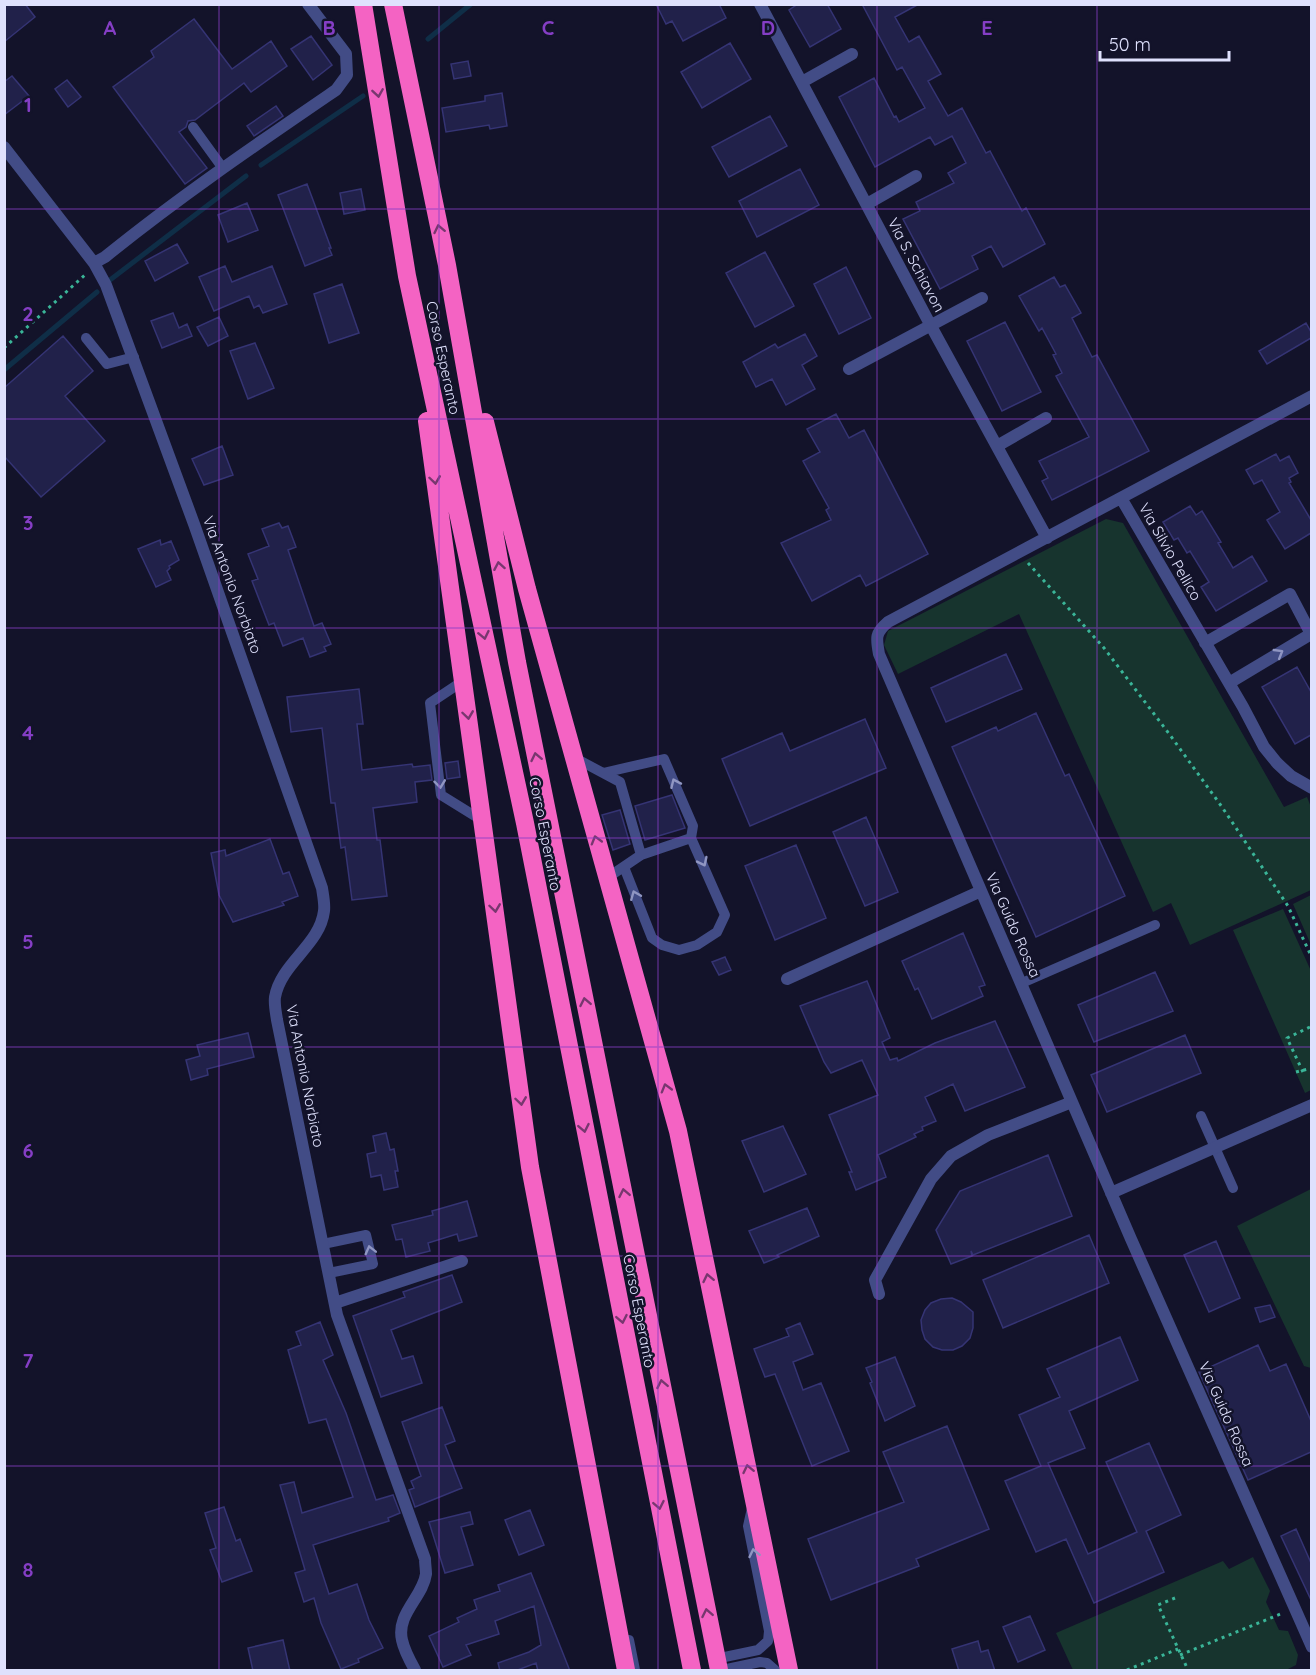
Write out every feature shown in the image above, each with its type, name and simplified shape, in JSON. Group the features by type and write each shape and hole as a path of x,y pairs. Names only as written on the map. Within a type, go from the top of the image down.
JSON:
{"highway":[{"name":"Corso Esperanto","path":"363,4 407,276 525,823 692,1671"},
{"name":"Corso Esperanto","path":"393,4 447,265 516,663 720,1666"},
{"path":"447,265 526,590 678,1131 789,1671"},
{"path":"407,276 530,1167 626,1671"}],"street":[{"path":"94,263 222,167 336,90 347,75 346,54 308,4"},
{"name":"Via S. Schiavon","path":"760,4 931,326 1047,538"},
{"path":"802,82 852,54"},
{"name":"Via Antonio Norbiato","path":"4,147 94,263 117,309 322,888 324,912 316,933 281,981 275,998 277,1020 334,1303 425,1559 426,1574 422,1587 402,1625 401,1639 415,1671"},
{"path":"867,204 916,176"},
{"path":"849,369 982,298"},
{"path":"1121,498 1311,396"},
{"path":"997,446 1046,418"},
{"name":"Via Silvio Pellico","path":"885,669 876,640 879,629 888,622 1121,498 1264,747 1276,763 1291,776 1311,788"},
{"path":"1205,643 1290,594 1311,634 1228,683"},
{"name":"Via Guido Rossa","path":"885,669 1072,1102 1296,1608 1311,1647"},
{"path":"787,978 981,891"},
{"path":"879,1294 875,1280 890,1251 931,1179 951,1156 988,1134 1072,1102"},
{"path":"1112,1193 1311,1105"},
{"path":"334,1303 462,1261"}],"lane":[{"path":"193,127 222,167"},
{"path":"86,338 107,364 134,357"},
{"path":"463,681 430,703 441,795 483,821"},
{"path":"573,757 620,782 641,855"},
{"path":"603,773 664,759 693,826 691,838 725,915 717,932 697,945 679,950 662,945 652,938 624,867"},
{"path":"607,878 641,855 691,838"},
{"path":"1022,983 1155,925"},
{"path":"1201,1116 1233,1188"},
{"path":"323,1244 366,1235 373,1264 329,1273"},
{"path":"720,1666 758,1650 768,1641 770,1630 748,1526 754,1498"},
{"path":"611,1590 622,1604 635,1671"},
{"path":"720,1666 760,1662 767,1663 775,1671"}],"path":[{"path":"4,348 82,279 94,263"},
{"path":"1020,552 1104,648 1215,798 1288,906 1311,958"},
{"path":"1303,1072 1287,1038 1311,1026"},
{"path":"1296,1072 1303,1072 1311,1068"},
{"path":"1175,1598 1158,1605 1188,1671"},
{"path":"1180,1655 1296,1608"},
{"path":"1127,1671 1178,1649"}],"green space":[{"path":"1106,519 1123,523 1284,807 1307,797 1311,807 1311,890 1190,945 1171,903 1153,912 1019,614 898,674 884,645 888,631"},
{"path":"1311,895 1311,945 1293,904"},
{"path":"1283,909 1311,971 1311,1090 1305,1093 1233,930"},
{"path":"1311,1189 1311,1368 1304,1366 1237,1226"},
{"path":"1253,1557 1270,1591 1266,1602 1279,1630 1288,1631 1298,1655 1296,1665 1286,1670 1073,1670 1056,1633 1223,1561 1229,1569"}],"building":[{"path":"4,4 25,4 35,17 4,42"},
{"path":"656,4 719,4 726,18 683,41 672,21 666,24"},
{"path":"798,4 827,4 841,29 810,47 789,10"},
{"path":"862,4 919,4 895,17 909,42 919,36 941,74 928,81 948,116 962,108 986,153 990,151 1022,211 1026,208 1045,244 1003,267 991,246 972,256 978,269 940,289 903,219 920,211 916,202 954,183 948,173 966,163 952,136 935,145 930,137 875,167 839,97 874,78 894,117 896,116 899,122 925,108 902,67 897,70"},
{"path":"194,19 232,69 271,41 287,66 251,92 244,83 195,120 188,121 186,127 179,132 207,168 185,184 113,87 154,57 151,51"},
{"path":"311,36 332,65 313,80 291,49"},
{"path":"730,43 751,79 702,108 681,72"},
{"path":"468,61 471,76 454,79 451,64"},
{"path":"12,76 29,96 4,115 4,82"},
{"path":"67,80 81,97 68,107 55,89"},
{"path":"502,93 507,126 490,129 489,125 446,132 442,108 485,101 485,96"},
{"path":"276,106 283,116 254,136 247,126"},
{"path":"770,116 787,146 729,177 712,147"},
{"path":"800,169 819,205 757,237 739,201"},
{"path":"307,184 332,255 305,266 278,195"},
{"path":"361,189 365,210 344,214 340,193"},
{"path":"247,203 258,230 228,242 218,215"},
{"path":"177,244 188,263 155,281 145,261"},
{"path":"765,252 794,306 755,327 726,273"},
{"path":"225,266 232,282 272,266 287,304 263,313 259,305 254,308 249,296 214,311 199,277"},
{"path":"846,267 871,318 839,334 814,284"},
{"path":"1054,277 1060,287 1065,285 1081,313 1072,318 1092,357 1097,355 1149,451 1052,500 1042,481 1048,478 1039,461 1089,437 1056,376 1062,373 1053,355 1056,354 1042,328 1039,331 1019,296"},
{"path":"342,284 359,333 329,343 314,294"},
{"path":"173,313 179,328 187,324 192,336 162,348 151,321"},
{"path":"219,317 228,336 208,346 197,327"},
{"path":"1005,322 1041,392 1002,411 967,341"},
{"path":"1306,323 1311,332 1311,338 1267,364 1259,351"},
{"path":"805,334 817,356 802,365 815,389 786,405 772,379 756,387 743,362 775,344 778,348"},
{"path":"63,336 93,371 65,396 105,441 41,497 4,456 4,388"},
{"path":"255,343 274,388 248,399 230,351"},
{"path":"836,414 849,438 864,430 928,554 866,586 860,575 812,601 781,543 831,520 826,510 829,508 803,461 820,452 807,429"},
{"path":"222,446 233,475 204,485 192,459"},
{"path":"1276,454 1280,461 1289,456 1298,473 1289,478 1291,482 1289,483 1311,520 1311,533 1285,549 1267,520 1280,512 1262,480 1254,484 1246,470"},
{"path":"1190,506 1196,515 1202,511 1221,542 1218,543 1233,568 1252,556 1267,581 1216,611 1201,587 1209,582 1190,551 1187,553 1178,538 1174,540 1163,522"},
{"path":"279,523 282,528 288,526 296,547 288,550 314,626 322,623 331,644 324,647 326,651 310,657 303,638 283,646 274,623 269,625 252,581 258,579 248,554 269,546 262,529"},
{"path":"160,540 161,545 171,541 179,560 169,566 167,571 171,580 156,587 138,549"},
{"path":"1006,654 1022,689 946,722 931,688"},
{"path":"1297,667 1311,692 1311,735 1295,744 1262,687"},
{"path":"359,689 363,724 357,724 362,770 412,764 413,767 430,765 432,780 415,782 417,802 373,808 377,840 380,840 387,896 352,900 345,847 341,848 335,803 331,803 322,728 291,732 287,697"},
{"path":"1036,713 1065,776 1069,774 1125,896 1036,937 952,747 996,727 998,731"},
{"path":"865,719 886,768 750,826 722,759 782,733 790,751"},
{"path":"458,761 460,777 447,779 445,763"},
{"path":"672,795 685,828 645,840 635,806"},
{"path":"620,810 630,844 613,850 602,815"},
{"path":"866,817 898,892 865,906 833,832"},
{"path":"270,839 283,874 289,872 298,896 282,902 284,905 233,922 219,895 211,853 225,850 226,856"},
{"path":"796,845 826,918 775,940 745,866"},
{"path":"963,933 985,985 979,987 983,996 932,1019 918,988 915,990 902,961"},
{"path":"725,957 731,970 719,975 712,962"},
{"path":"1155,972 1173,1011 1094,1042 1078,1005"},
{"path":"867,981 890,1038 882,1042 890,1060 897,1058 898,1061 935,1043 995,1021 1025,1087 965,1111 953,1084 925,1097 936,1121 922,1127 923,1130 914,1134 916,1137 878,1155 886,1177 856,1190 849,1172 852,1172 829,1115 878,1095 862,1060 831,1073 800,1006"},
{"path":"248,1033 254,1057 207,1069 208,1075 191,1080 186,1060 200,1056 197,1045"},
{"path":"1185,1035 1201,1073 1107,1112 1091,1075"},
{"path":"783,1126 806,1174 764,1192 742,1141"},
{"path":"386,1133 390,1150 394,1149 398,1187 384,1190 381,1175 371,1177 367,1154 376,1152 373,1136"},
{"path":"1048,1155 1072,1216 973,1255 971,1251 972,1256 951,1264 936,1230 960,1191"},
{"path":"467,1201 477,1236 459,1241 457,1234 428,1243 430,1251 406,1257 402,1239 396,1240 392,1225 433,1215 432,1211"},
{"path":"807,1208 819,1236 764,1263 749,1231"},
{"path":"1089,1235 1109,1283 1003,1328 983,1280"},
{"path":"1216,1241 1240,1298 1209,1312 1184,1255"},
{"path":"452,1275 462,1302 391,1330 402,1359 413,1356 422,1383 381,1397 353,1316 405,1297 403,1292"},
{"path":"952,1298 973,1312 973,1328 970,1338 962,1346 953,1350 942,1350 933,1347 925,1339 921,1320 931,1303"},
{"path":"1270,1305 1275,1317 1260,1322 1255,1308"},
{"path":"320,1322 333,1355 323,1360 346,1413 376,1500 393,1495 400,1513 388,1518 389,1521 313,1545 329,1594 357,1584 369,1620 383,1648 341,1669 321,1623 314,1598 304,1602 295,1573 305,1570 280,1485 294,1482 302,1513 353,1497 326,1419 309,1423 288,1350 301,1345 296,1332"},
{"path":"800,1323 813,1354 793,1362 803,1390 821,1383 849,1451 812,1466 775,1374 765,1377 754,1349 789,1336 786,1329"},
{"path":"1120,1337 1138,1380 1069,1411 1085,1448 1048,1463 1088,1554 1137,1532 1106,1462 1149,1443 1181,1515 1146,1531 1164,1572 1094,1603 1066,1539 1036,1552 1005,1481 1041,1466 1019,1415 1060,1397 1047,1369"},
{"path":"1258,1345 1270,1371 1286,1364 1311,1421 1311,1452 1248,1480 1199,1372"},
{"path":"895,1357 915,1406 885,1421 866,1368"},
{"path":"442,1407 455,1441 445,1445 462,1488 415,1507 409,1490 414,1488 411,1481 421,1476 402,1422"},
{"path":"947,1426 989,1529 916,1559 919,1566 831,1600 808,1539 904,1502 883,1452"},
{"path":"224,1507 236,1541 240,1539 252,1571 222,1582 210,1550 216,1548 205,1513"},
{"path":"530,1510 544,1545 519,1555 505,1520"},
{"path":"470,1512 473,1524 461,1527 473,1565 445,1573 429,1522"},
{"path":"1296,1529 1311,1563 1311,1600 1281,1536"},
{"path":"531,1573 570,1671 538,1671 536,1663 515,1671 500,1671 498,1663 529,1652 541,1645 534,1606 495,1621 499,1634 466,1645 471,1655 443,1667 429,1636 459,1622 457,1618 477,1609 474,1600 500,1591 498,1585"},
{"path":"1030,1616 1045,1650 1018,1662 1003,1627"},
{"path":"283,1640 290,1671 253,1671 248,1648"},
{"path":"978,1641 981,1652 988,1650 995,1671 959,1671 952,1649"}],"waterway":[{"path":"428,39 471,4"},
{"path":"261,165 363,96"},
{"path":"110,280 246,176"},
{"path":"4,370 97,292"}]}
